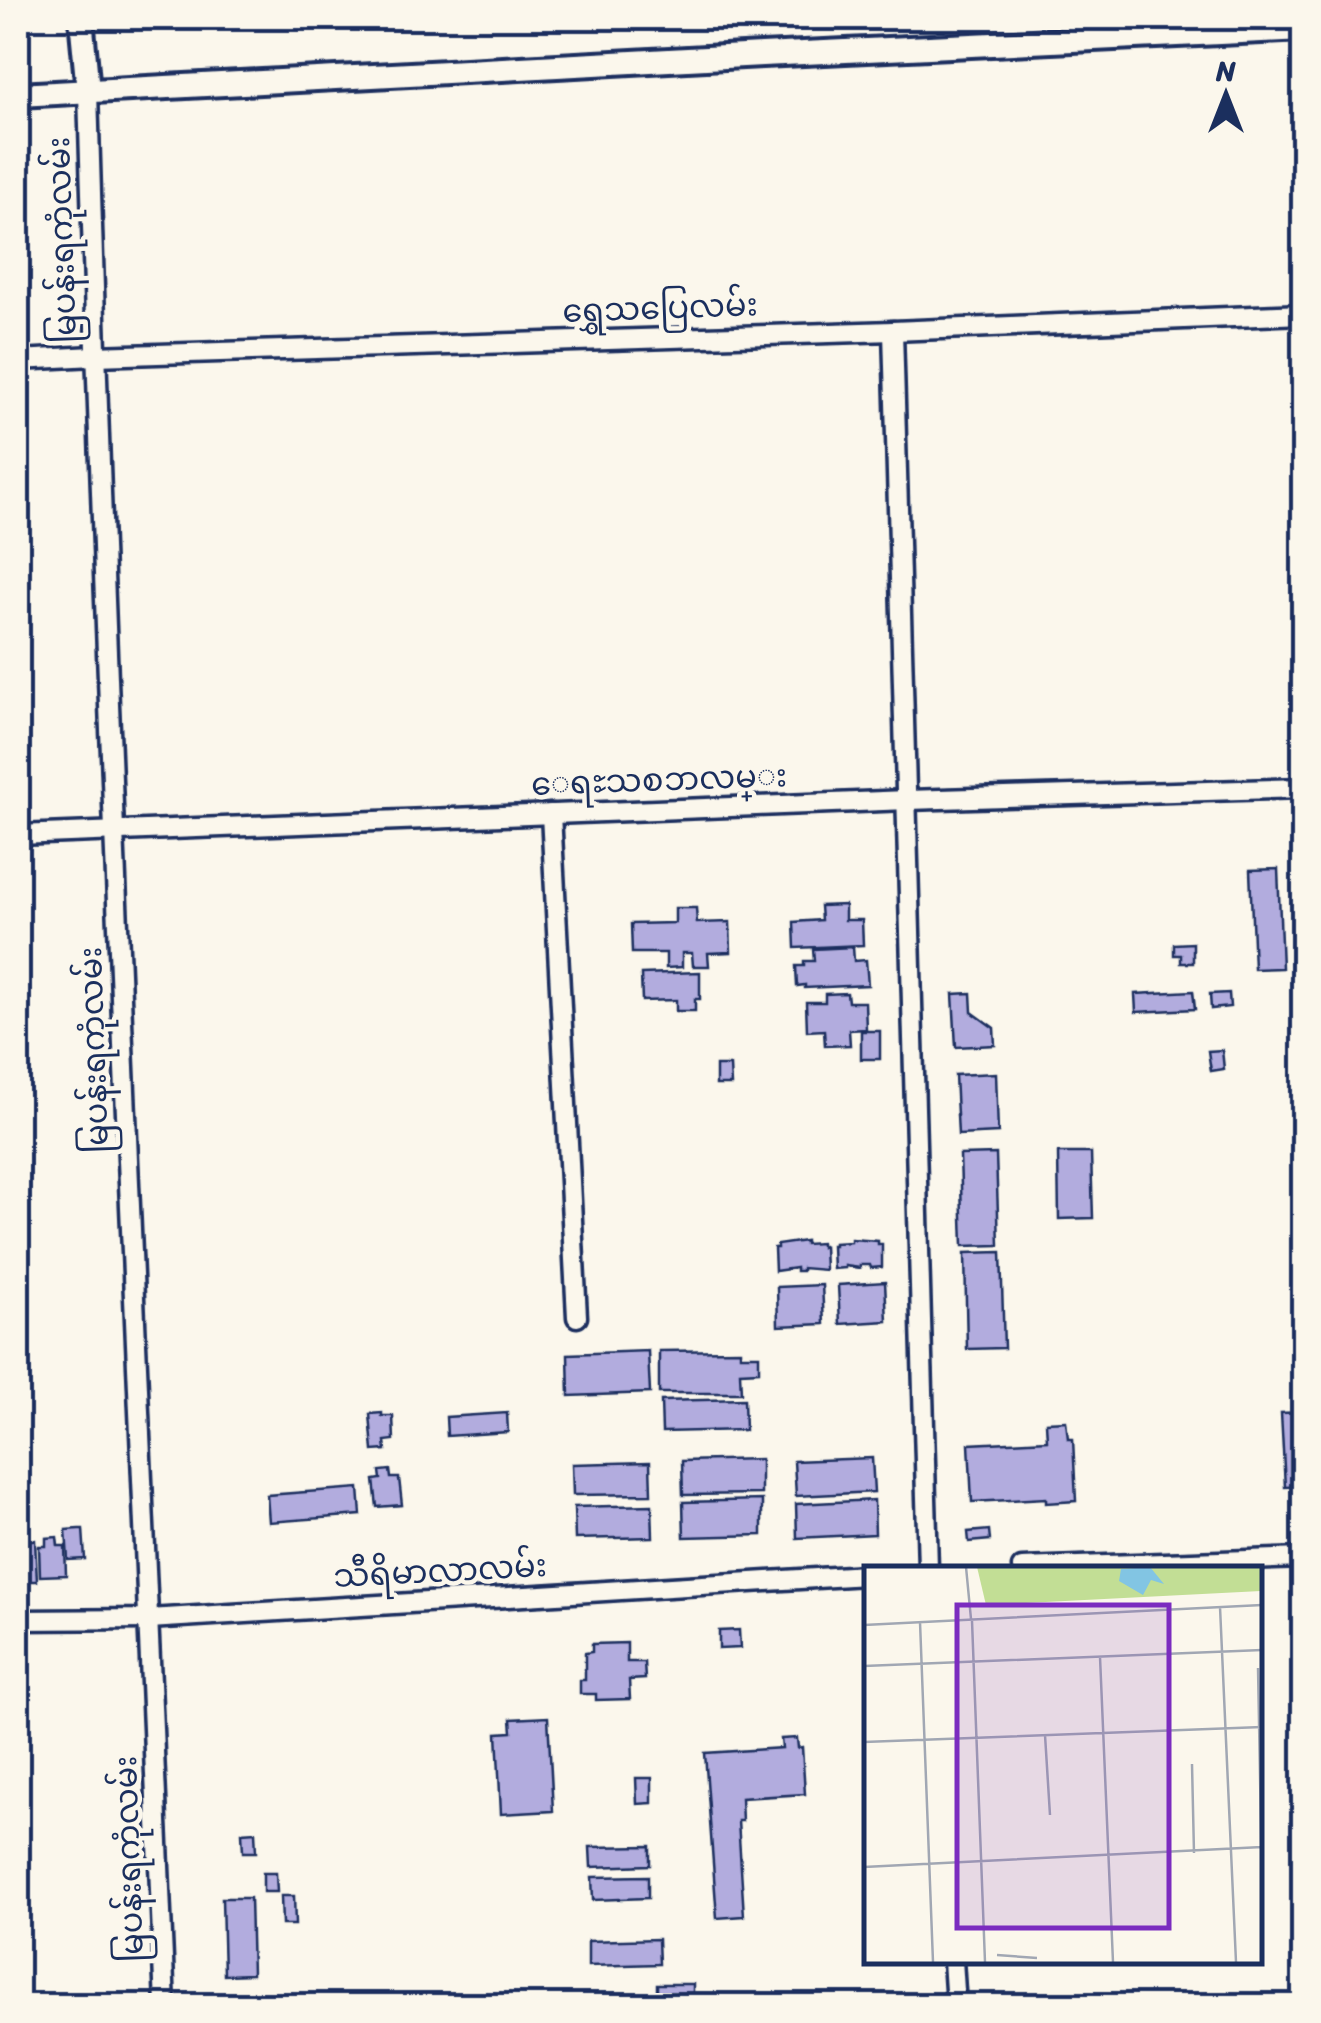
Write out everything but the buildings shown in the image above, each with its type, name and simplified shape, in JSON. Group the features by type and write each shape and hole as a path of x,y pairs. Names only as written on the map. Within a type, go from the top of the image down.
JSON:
{"main road":[{"path":"80,18 88,91"},
{"path":"18,95 1304,28"}],"street":[{"name":"မြပန်းရကုံလမ်း","path":"88,91 165,2006"},
{"name":"ရွှေသပြေလမ်း","path":"18,360 1304,314"},
{"path":"893,330 928,1566"},
{"name":"ေရႊသစၥာလမ္း","path":"18,835 1304,788"},
{"path":"551,814 577,1318"},
{"path":"1078,1566 1304,1558"},
{"name":"သီရိမာလာလမ်း","path":"18,1620 148,1618 864,1575"},
{"path":"953,1963 956,2006"}]}
